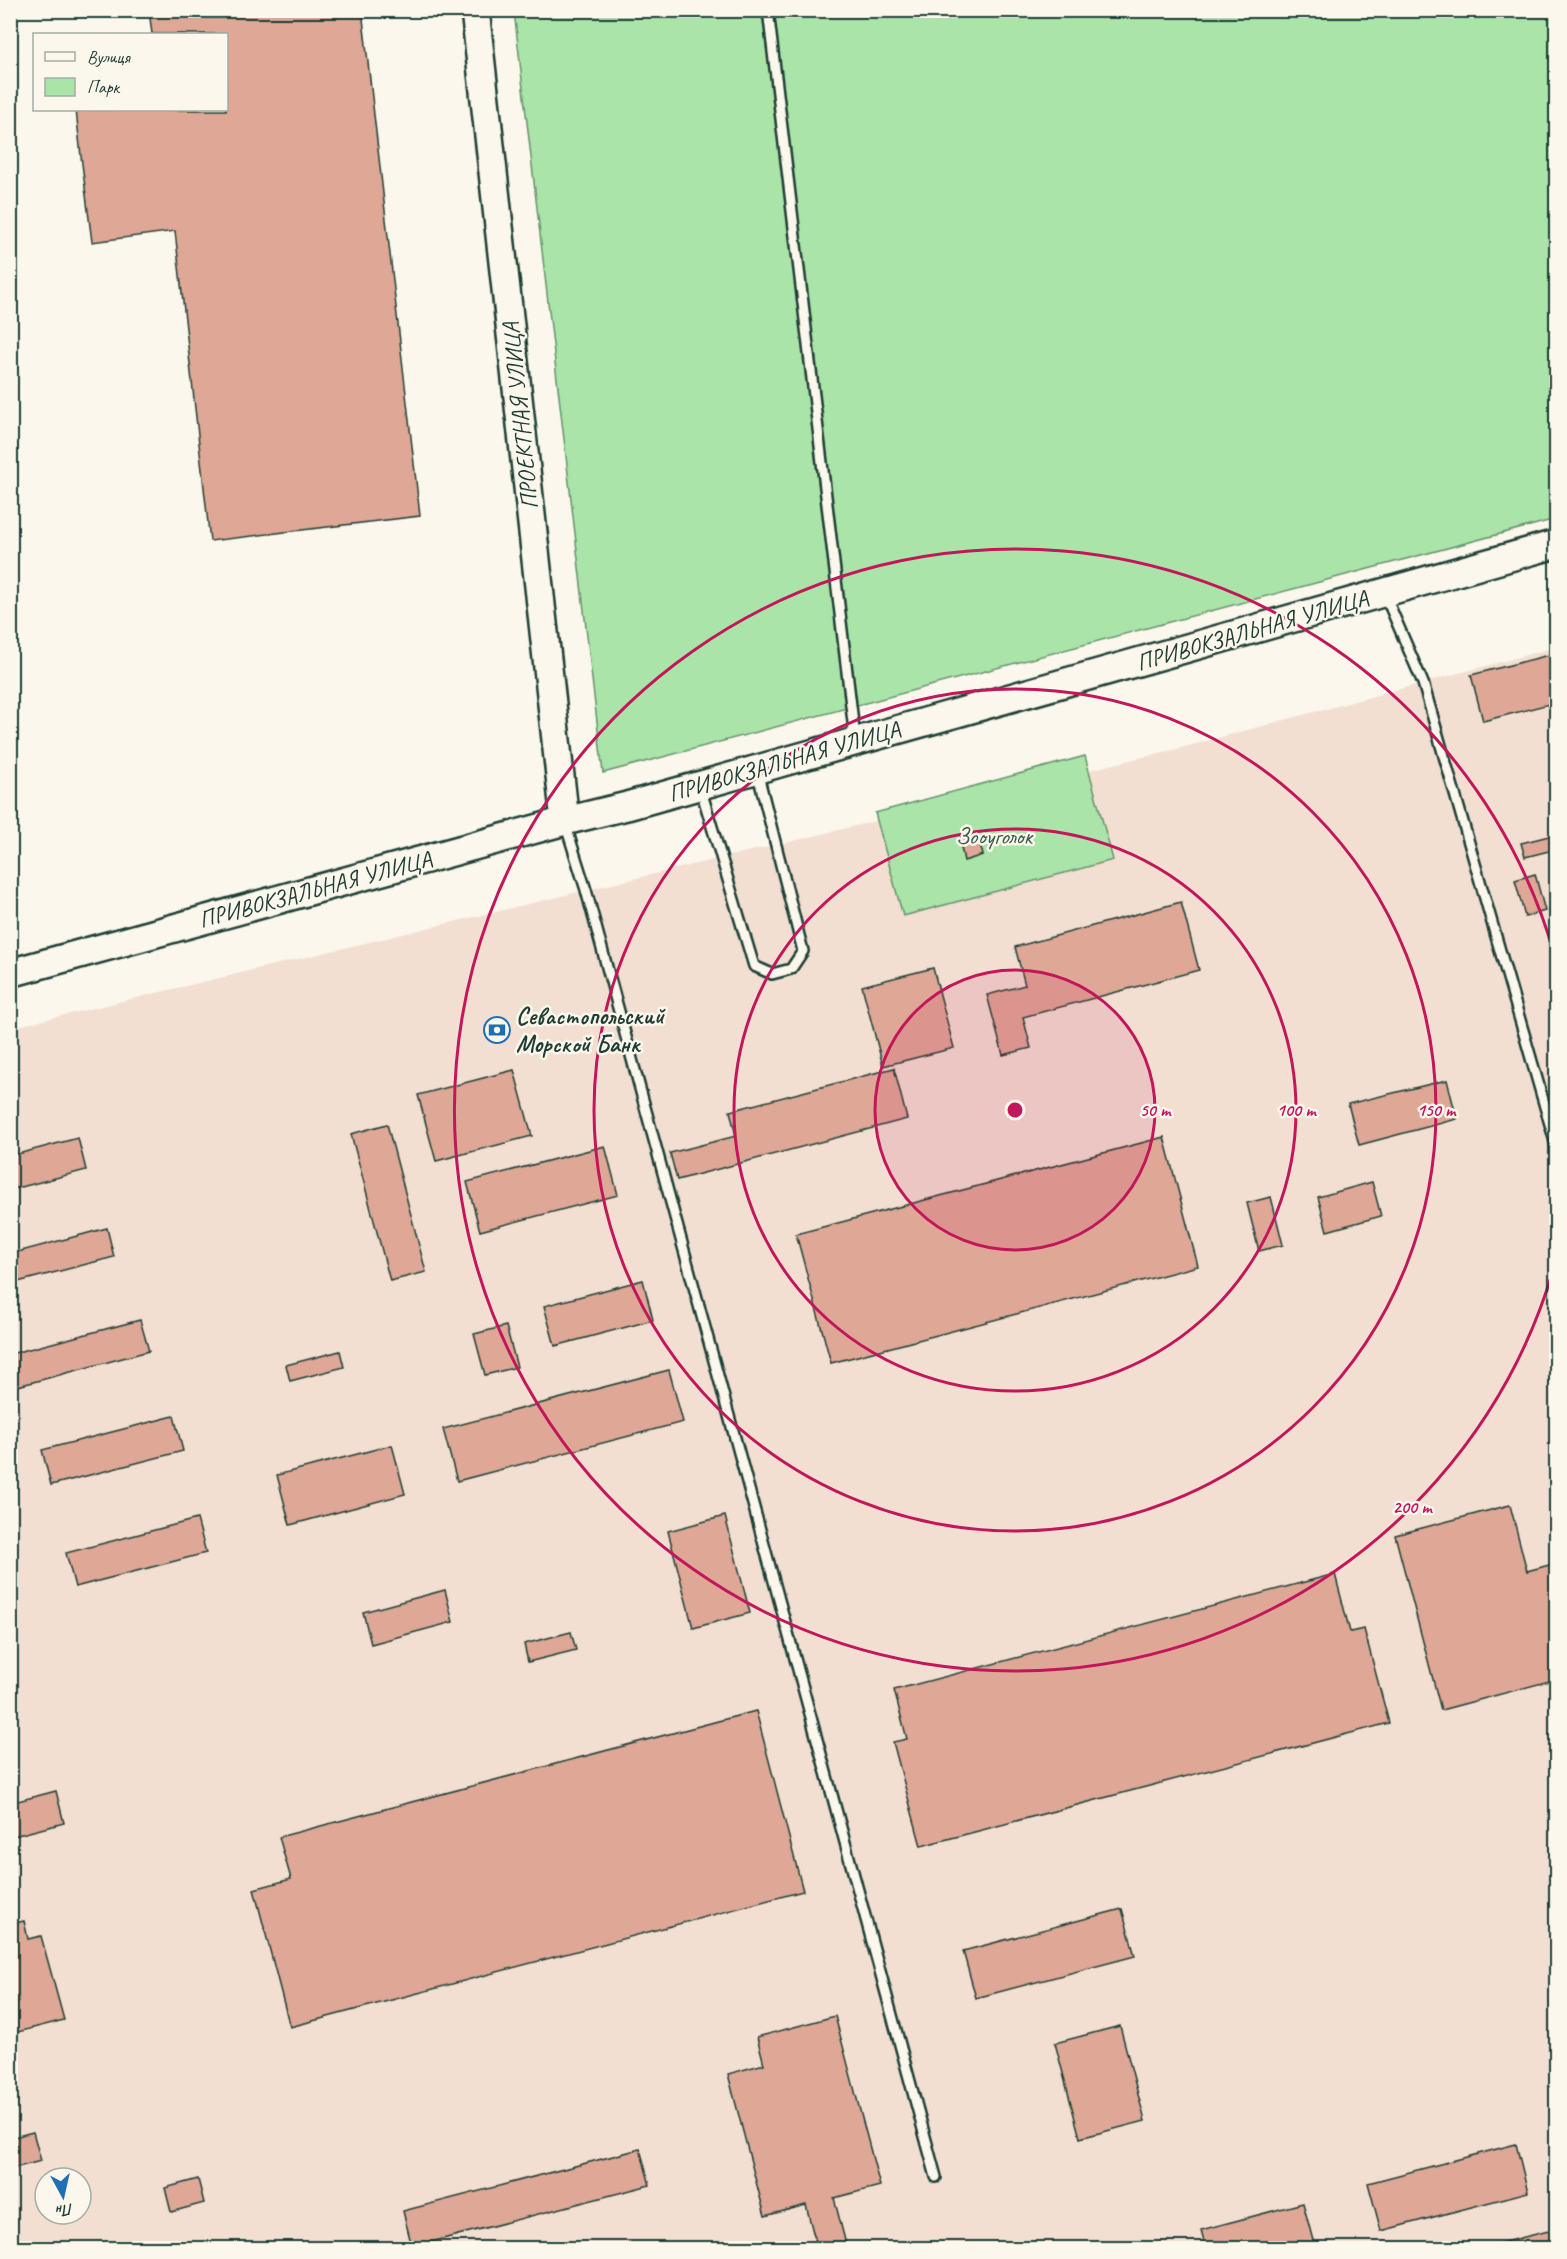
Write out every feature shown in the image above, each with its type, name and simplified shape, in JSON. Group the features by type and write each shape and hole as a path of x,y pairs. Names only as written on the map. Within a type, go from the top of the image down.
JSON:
{"main road":[{"name":"ПРОЕКТНАЯ УЛИЦА","path":"474,10 565,821"},
{"name":"ПРИВОКЗАЛЬНАЯ УЛИЦА","path":"11,973 699,785 1557,544"}],"lane":[{"path":"768,10 856,741"},
{"path":"1384,592 1423,683 1557,1145"},
{"path":"699,785 754,966 772,974 791,969 803,951 756,769"},
{"path":"565,821 936,2177"}],"shaded area":[{"path":"1556,647 1556,2248 11,2248 10,1028 1177,749"}],"green space":[{"path":"514,11 1556,11 1556,519 603,773"},
{"name":"Зооуголок","path":"1085,756 1113,860 903,916 875,813"}],"building":[{"path":"149,10 362,10 420,516 210,541 175,231 92,242 81,156 76,111 228,111 228,33 152,33"},
{"path":"1557,653 1557,702 1483,721 1471,675"},
{"path":"977,833 983,855 964,861 959,838"},
{"path":"1557,834 1557,849 1525,857 1521,843"},
{"path":"1535,874 1545,911 1525,917 1515,880"},
{"path":"1181,902 1199,970 1023,1017 1031,1048 1003,1055 987,995 1025,985 1015,947"},
{"path":"933,968 954,1048 883,1066 862,986"},
{"path":"894,1068 907,1119 677,1180 670,1153 736,1136 730,1111"},
{"path":"514,1070 532,1136 436,1161 418,1095"},
{"path":"1447,1080 1457,1119 1359,1145 1348,1104"},
{"path":"387,1124 426,1272 390,1281 351,1134"},
{"path":"1164,1137 1198,1266 831,1363 796,1234"},
{"path":"78,1138 86,1170 10,1190 10,1156"},
{"path":"605,1146 618,1195 480,1231 467,1182"},
{"path":"1372,1182 1381,1216 1327,1231 1318,1197"},
{"path":"1271,1197 1283,1245 1259,1251 1247,1203"},
{"path":"107,1228 114,1257 10,1284 10,1254"},
{"path":"643,1280 653,1320 555,1346 544,1306"},
{"path":"140,1320 149,1351 18,1386 10,1354"},
{"path":"506,1326 517,1367 485,1375 474,1334"},
{"path":"340,1351 344,1367 290,1381 286,1365"},
{"path":"669,1370 683,1422 457,1481 443,1429"},
{"path":"174,1416 183,1451 51,1485 42,1450"},
{"path":"392,1445 405,1494 290,1525 277,1475"},
{"path":"1510,1505 1527,1571 1553,1564 1557,1577 1557,1679 1441,1710 1395,1535"},
{"path":"725,1516 750,1613 693,1628 668,1531"},
{"path":"197,1519 206,1553 75,1587 66,1553"},
{"path":"1335,1574 1350,1632 1364,1629 1389,1723 921,1846 893,1742 907,1739 894,1690"},
{"path":"445,1590 453,1622 371,1644 363,1612"},
{"path":"571,1632 576,1650 528,1662 524,1644"},
{"path":"756,1711 803,1891 290,2027 254,1889 291,1879 279,1837"},
{"path":"56,1791 64,1823 10,1837 10,1803"},
{"path":"1122,1909 1135,1956 976,1998 963,1951"},
{"path":"24,1921 28,1939 41,1936 64,2020 10,2034 10,1924"},
{"path":"835,2016 880,2186 834,2198 847,2248 817,2248 806,2205 765,2216 728,2074 764,2064 757,2037"},
{"path":"1120,2026 1145,2121 1080,2138 1055,2043"},
{"path":"33,2132 41,2161 10,2169 10,2138"},
{"path":"1516,2144 1528,2192 1381,2231 1368,2183"},
{"path":"640,2149 650,2185 412,2247 403,2211"},
{"path":"198,2179 204,2203 171,2212 165,2188"},
{"path":"1303,2203 1315,2248 1206,2248 1201,2230"},
{"path":"1557,2229 1557,2248 1501,2248 1500,2243"}],"place":[{"name":"Севастопольский Морской Банк","path":"497,1030"}]}
